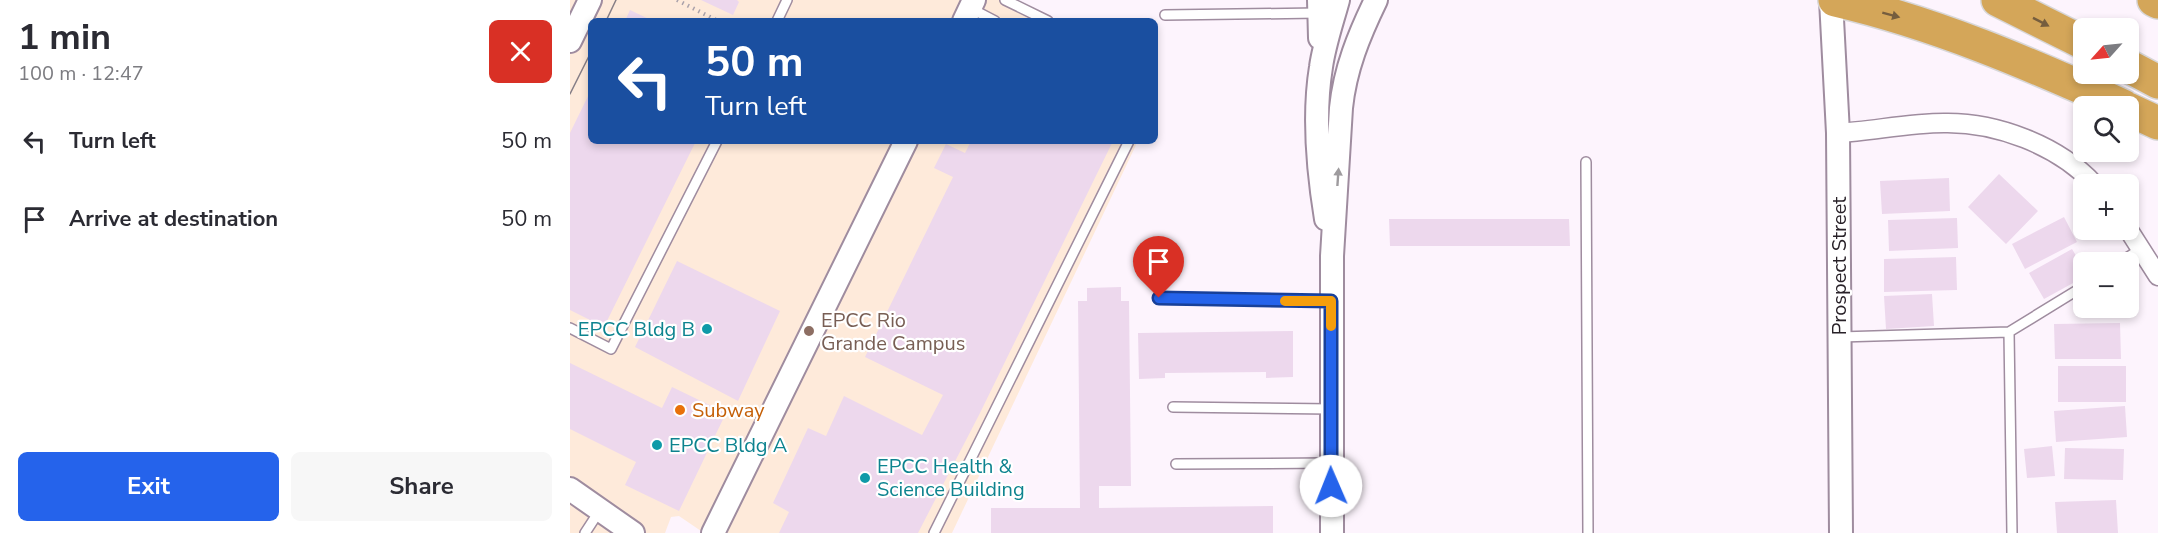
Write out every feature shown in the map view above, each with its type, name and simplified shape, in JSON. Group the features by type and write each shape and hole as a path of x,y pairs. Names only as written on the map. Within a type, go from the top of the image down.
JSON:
{"highway":[{"path":"1833,0 1904,18 2011,57 2100,96"},
{"path":"1998,0 2073,38"},
{"path":"2139,72 2158,82"},
{"path":"2139,114 2158,123"}],"street":[{"path":"570,41 590,0"},
{"path":"1332,533 1332,256 1344,85 1353,52 1376,0"},
{"name":"Prospect Street","path":"1833,0 1838,133 1841,533"},
{"path":"1326,4 1317,104 1320,182 1332,256"},
{"path":"1838,133 1944,123 1985,127 2013,134 2045,148 2082,174"},
{"path":"713,533 905,144"},
{"path":"2135,240 2158,276"},
{"path":"570,489 633,533"}],"lane":[{"path":"778,18 787,0"},
{"path":"1005,0 1042,18"},
{"path":"1165,15 1326,4"},
{"path":"969,10 988,18"},
{"path":"570,328 611,349 715,144"},
{"path":"934,533 1128,144"},
{"path":"1586,162 1588,533"},
{"path":"2136,252 2141,249"},
{"path":"1840,337 2009,332 2073,292"},
{"path":"1159,298 1331,301"},
{"path":"2009,332 2012,533"},
{"path":"1173,407 1331,409"},
{"path":"1176,464 1331,463"},
{"path":"585,533 600,510"}],"path":[{"path":"677,0 712,18"}],"shaded area":[{"name":"EPCC Rio Grande Campus","path":"570,0 1002,0 1048,18 588,18 588,144 1136,145 952,533 704,533 679,516 671,517 665,533 570,533"}],"building":[{"path":"701,0 737,0 739,2 733,15"},
{"path":"630,10 647,18 626,18"},
{"path":"588,96 588,144 695,144 604,327 570,310 570,133"},
{"path":"946,144 965,153 970,144 1112,144 980,413 918,533 779,533 789,512 773,503 808,428 826,436 844,396 922,435 943,395 865,357 953,177 934,168"},
{"path":"1999,174 2038,211 2006,244 1968,207"},
{"path":"1949,178 1950,211 1882,214 1880,181"},
{"path":"2064,217 2073,234 2073,240 2077,242 2025,269 2012,244"},
{"path":"1957,218 1958,248 1889,251 1888,220"},
{"path":"1389,219 1569,219 1570,246 1390,246"},
{"path":"2072,249 2074,252 2073,283 2044,299 2029,273"},
{"path":"1956,257 1957,290 1884,292 1884,259"},
{"name":"EPCC Bldg B","path":"677,261 780,311 738,401 635,347"},
{"path":"1121,287 1121,301 1129,301 1131,486 1099,486 1099,508 1273,506 1273,533 991,533 991,508 1080,508 1078,301 1087,301 1087,288"},
{"path":"1932,294 1934,326 1886,329 1884,296"},
{"path":"2120,323 2121,359 2055,359 2054,324"},
{"path":"1293,331 1293,377 1266,378 1266,372 1165,373 1165,378 1139,379 1138,333"},
{"name":"EPCC Bldg A","path":"570,363 662,408 672,387 726,413 679,511 625,485 636,462 570,429"},
{"path":"2058,366 2126,366 2126,402 2058,402"},
{"path":"2125,406 2127,437 2056,442 2054,411"},
{"path":"2052,446 2055,476 2027,478 2024,449"},
{"path":"2065,448 2124,449 2123,480 2064,479"},
{"path":"2116,500 2118,533 2057,533 2055,502"}],"tram line":[{"path":"607,18 616,0"},
{"path":"570,94 588,58"}],"slow traffic":[{"path":"1285,301 1331,301 1331,326"}],"place":[{"name":"EPCC Bldg B","path":"707,329"},
{"name":"EPCC Rio Grande Campus","path":"809,331"},
{"name":"Subway","path":"680,410"},
{"name":"EPCC Bldg A","path":"657,445"},
{"name":"EPCC Health & Science Building","path":"865,478"}],"route":[{"path":"1159,298 1331,301 1331,486"}]}
